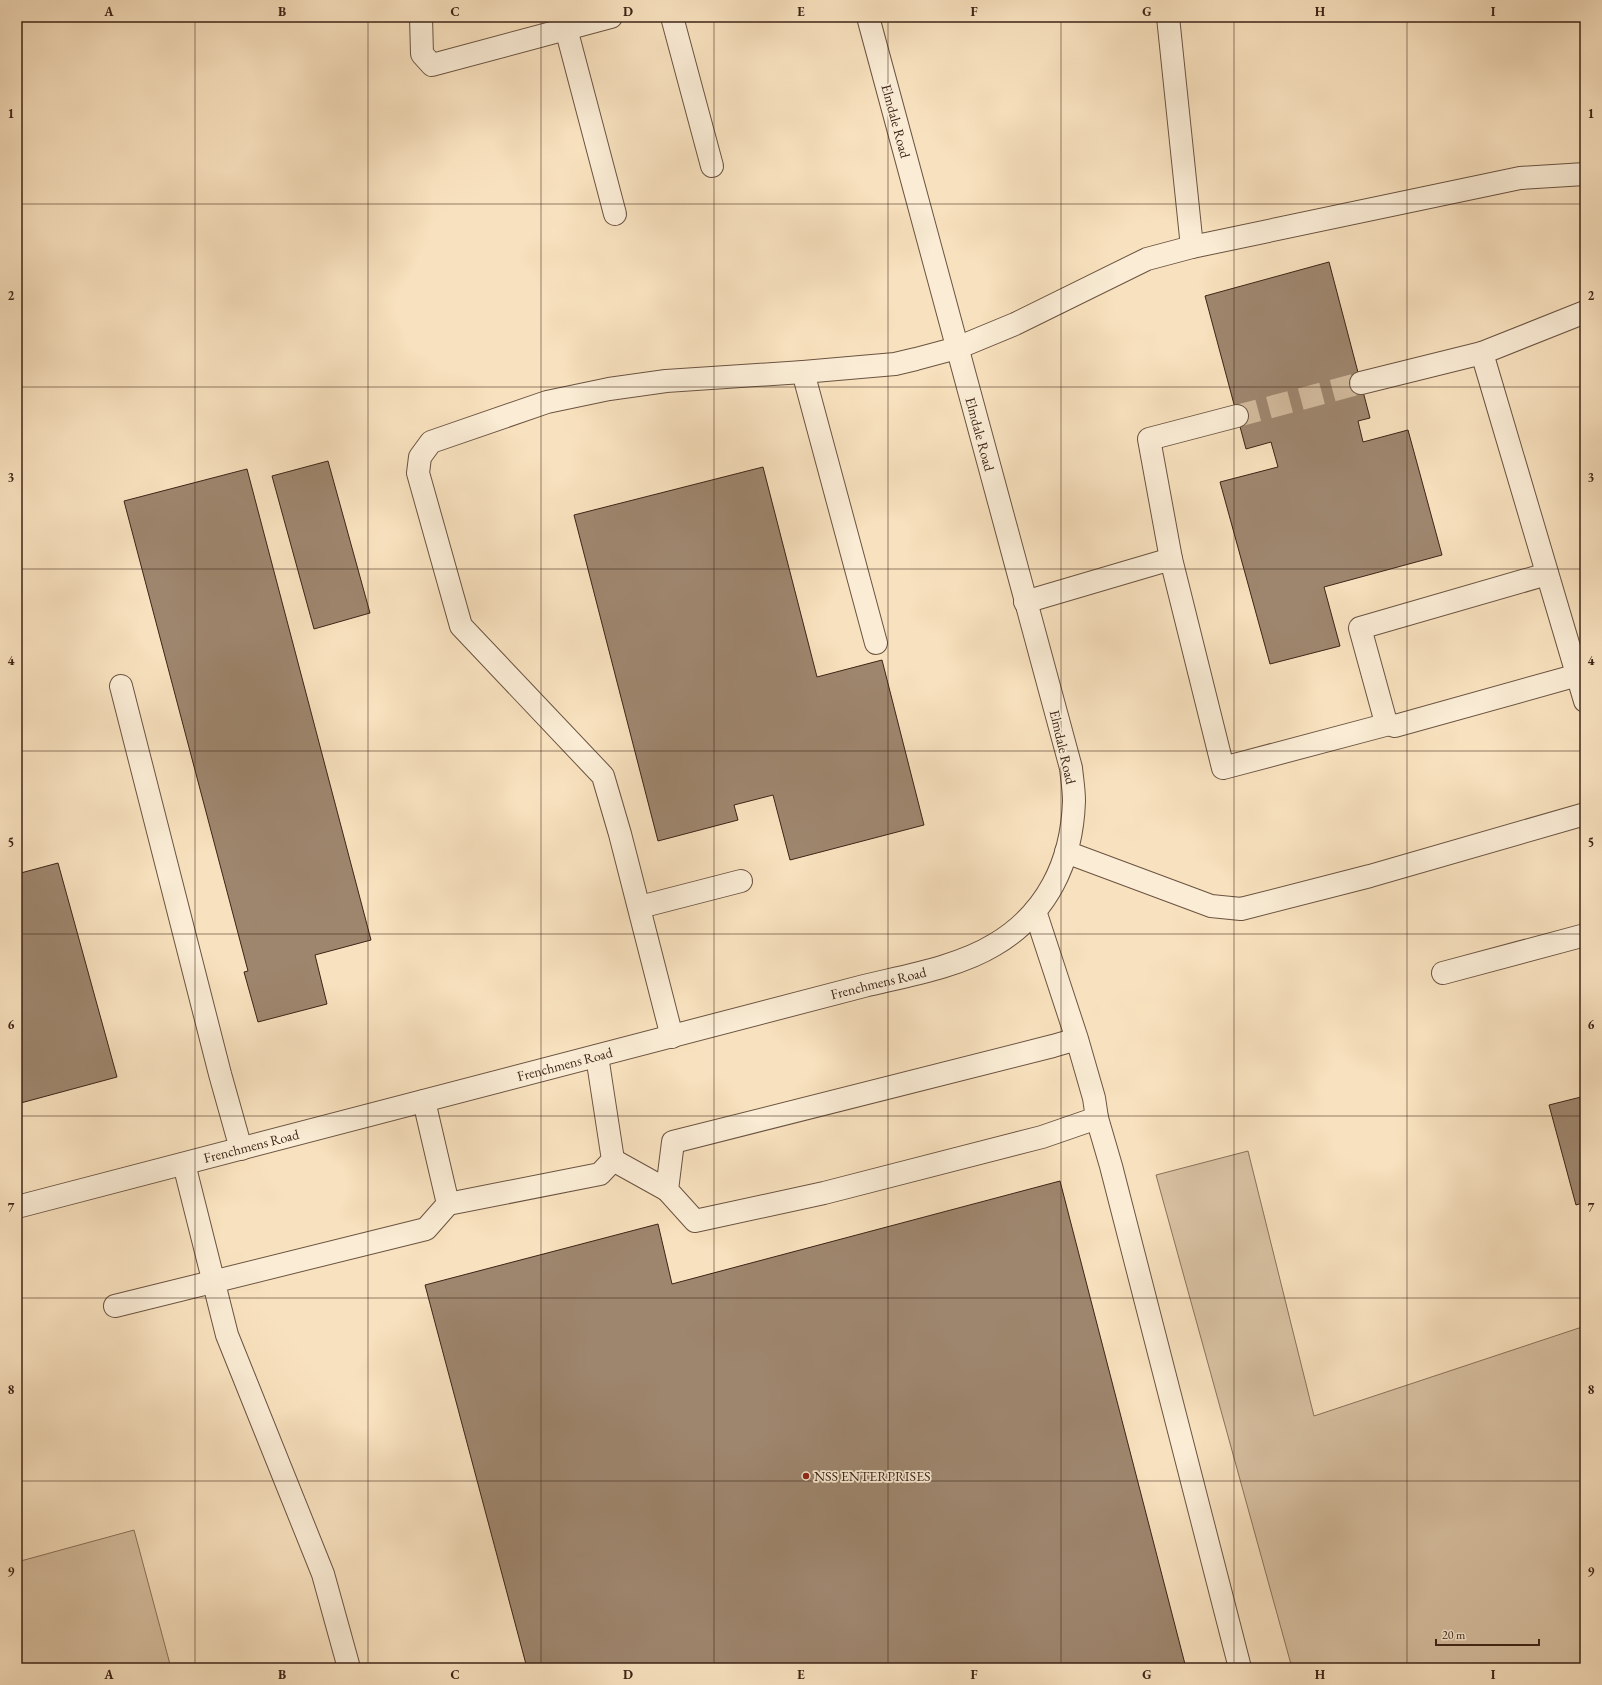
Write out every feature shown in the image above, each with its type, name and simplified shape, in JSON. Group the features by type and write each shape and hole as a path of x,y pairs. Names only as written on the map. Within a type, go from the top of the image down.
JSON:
{"street":[{"path":"421,17 422,54 432,64 564,23 611,17"},
{"path":"672,17 712,166"},
{"name":"Elmdale Road","path":"868,17 1071,768 1074,799 1072,828 1066,852"},
{"path":"1168,17 1192,247"},
{"path":"564,23 615,214"},
{"path":"672,1037 640,907 603,776 460,626 418,473 420,457 431,442 547,402 609,389 666,381 895,364 957,348 1016,324 1147,259 1192,247 1520,178 1585,174"},
{"path":"1361,383 1482,354 1585,312"},
{"path":"1482,354 1547,574 1581,674 1585,701"},
{"path":"803,372 876,643"},
{"path":"1237,416 1149,439 1171,559 1223,768 1389,724"},
{"path":"1025,602 1171,559"},
{"path":"1547,574 1360,628 1385,719 1389,724 1395,726 1581,674"},
{"path":"121,686 220,1074 241,1149"},
{"path":"1066,852 1211,906 1241,909 1370,876 1585,814"},
{"name":"Frenchmens Road","path":"17,1207 864,986 928,971 966,958 1000,942 1019,928 1039,908 1053,886 1066,852"},
{"path":"640,907 741,881"},
{"path":"1035,911 1077,1038 1094,1098 1097,1118 1111,1166 1240,1668"},
{"path":"1443,973 1585,935"},
{"path":"667,1190 674,1142 1045,1048 1077,1038"},
{"path":"597,1056 613,1160"},
{"path":"424,1101 448,1204"},
{"path":"613,1160 667,1190 695,1221 824,1193 1042,1138 1097,1118"},
{"path":"115,1306 426,1229 448,1204 600,1174 613,1160"},
{"path":"184,1164 227,1335 323,1574 349,1668"}],"shaded area":[{"path":"1248,1151 1314,1416 1585,1326 1585,1668 1292,1668 1156,1175"},
{"path":"134,1530 171,1668 17,1668 17,1562"}],"building":[{"path":"1329,262 1370,418 1358,421 1363,442 1408,430 1442,555 1324,587 1340,646 1270,664 1220,482 1278,467 1271,442 1246,449 1205,296"},
{"path":"328,461 370,613 314,629 272,476"},
{"path":"763,467 817,677 882,660 924,825 790,860 773,795 734,805 738,820 658,841 574,515"},
{"path":"247,469 371,940 315,955 327,1004 258,1022 244,972 248,971 124,501"},
{"path":"58,863 117,1077 17,1104 17,874"},
{"path":"1585,1096 1585,1202 1576,1205 1549,1105"},
{"name":"NSS ENTERPRISES","path":"1060,1181 1186,1668 527,1668 425,1285 658,1224 672,1284"}],"tunnel":[{"path":"1237,416 1361,383"}],"place":[{"name":"NSS ENTERPRISES","path":"806,1476"}]}
